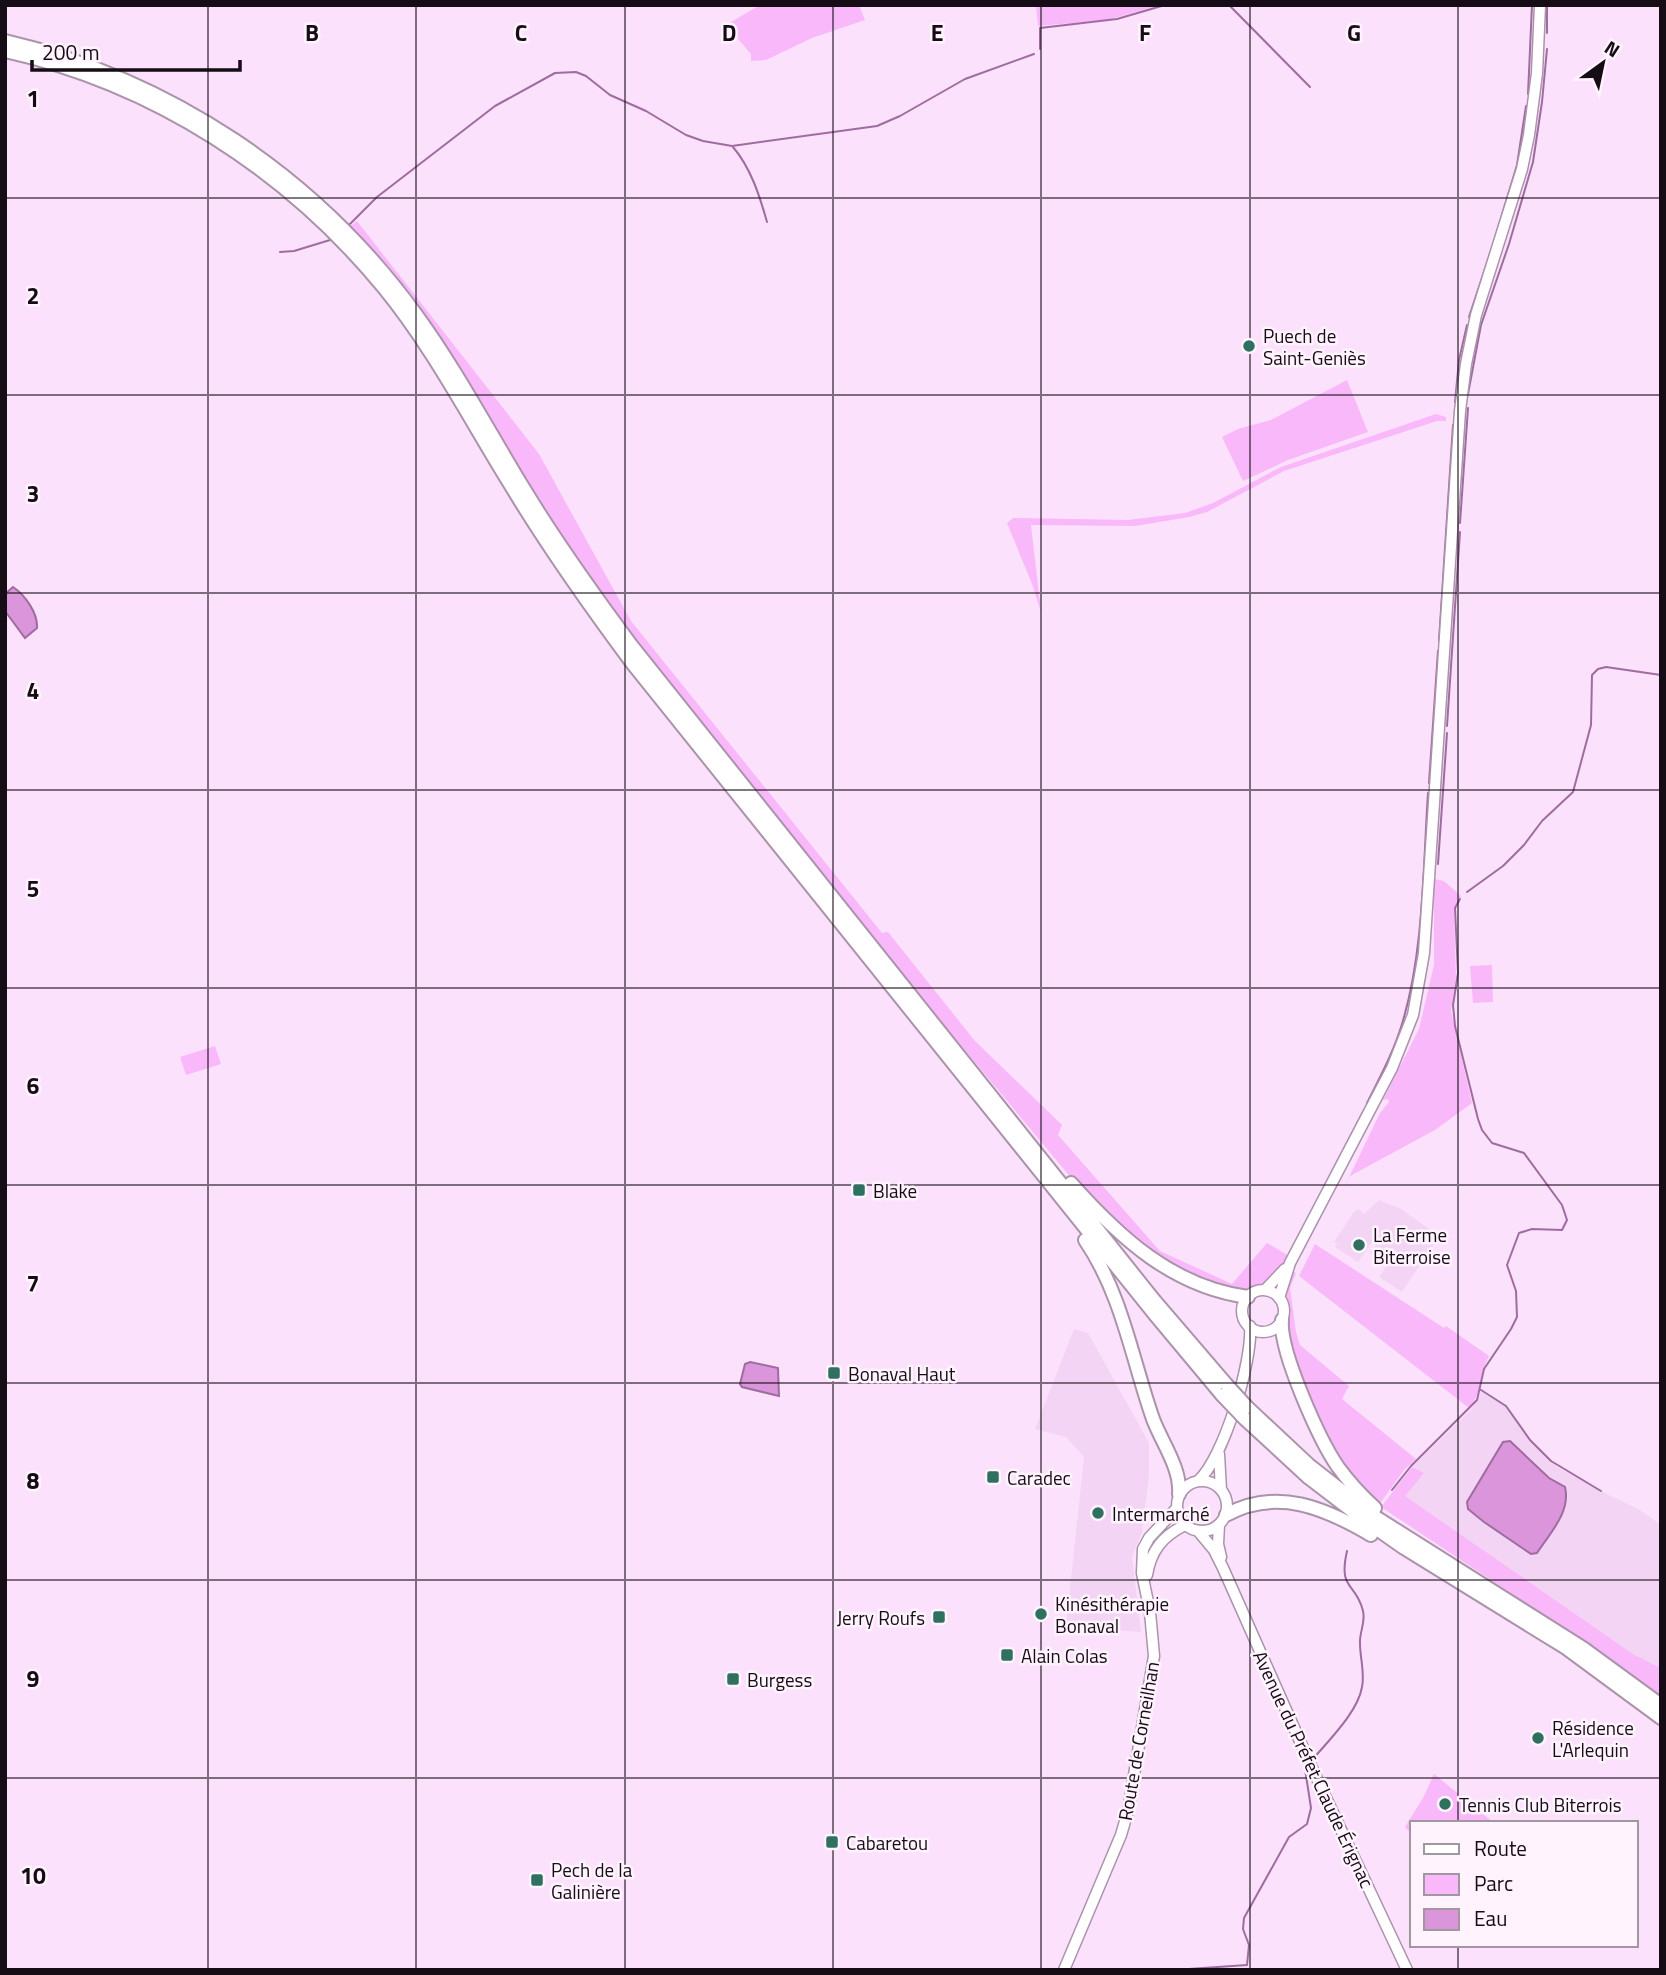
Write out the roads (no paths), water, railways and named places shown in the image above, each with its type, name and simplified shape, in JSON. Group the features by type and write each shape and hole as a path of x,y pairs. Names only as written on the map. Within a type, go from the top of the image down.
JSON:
{"highway":[{"path":"5,41 82,63 137,85 186,110 247,147 278,170 350,235 416,314 524,490 619,629 1224,1390"},
{"path":"5,51 108,83 188,122 272,178 346,245 385,289 424,344 531,518 584,598 632,663 1156,1316 1287,1459 1339,1502 1404,1548 1566,1648 1661,1718"},
{"path":"1004,1111 1087,1201 1159,1266 1233,1296 1248,1297"},
{"path":"1012,1137 1027,1162 1094,1253 1106,1275 1116,1297 1153,1420 1179,1480 1179,1494"},
{"path":"1282,1320 1281,1329 1289,1362 1322,1439 1338,1466 1368,1501 1442,1560"},
{"path":"1246,1412 1374,1516 1583,1648 1661,1705"},
{"path":"1222,1520 1250,1504 1261,1502 1284,1502 1315,1507 1345,1519 1437,1575 1472,1591"}],"street":[{"path":"1279,1298 1290,1263 1405,1040 1418,992 1429,892 1461,403 1476,315 1522,169 1529,135 1537,73 1540,5"},
{"path":"1198,1481 1219,1453 1248,1360 1250,1326 1243,1315 1243,1309 1248,1297 1265,1290 1290,1263"},
{"path":"1250,1326 1265,1331 1272,1329 1282,1320 1284,1308 1279,1298 1265,1290"},
{"path":"1248,1360 1265,1331"},
{"path":"1219,1453 1221,1490 1227,1502 1222,1520 1213,1529 1199,1532 1185,1525 1178,1516 1176,1509 1179,1494 1187,1485 1198,1481 1211,1482 1221,1490"},
{"name":"Route de Corneilhan","path":"1064,1970 1121,1835 1128,1811 1154,1656 1142,1573 1143,1549 1149,1538 1176,1509"},
{"name":"Avenue du Préfet Claude Érignac","path":"1222,1520 1218,1544 1223,1568"},
{"name":"Route de Corneilhan","path":"1146,1586 1153,1552 1172,1532 1185,1525"},
{"name":"Avenue du Préfet Claude Érignac","path":"1199,1532 1214,1550 1223,1568 1407,1970"}],"water":[{"path":"13,587 30,605 37,622 37,628 25,638 5,611 5,594"},
{"path":"750,1362 778,1368 779,1396 742,1387 740,1384 745,1364"},
{"path":"1510,1441 1549,1478 1565,1487 1562,1514 1537,1553 1531,1554 1468,1509 1467,1502 1503,1442"}],"waterway":[{"path":"1040,49 1040,28 1117,19 1165,5"},
{"path":"1229,5 1310,87"},
{"path":"1528,94 1532,5"},
{"path":"1547,5 1547,33"},
{"path":"1468,394 1481,325 1533,162 1547,49"},
{"path":"350,224 377,197 495,106 555,73 576,72 586,76 610,95 646,111 686,135 732,146 877,126 965,79 1034,54"},
{"path":"1495,238 1517,165 1526,106"},
{"path":"733,147 750,173 767,222"},
{"path":"280,252 294,251 330,240"},
{"path":"1469,317 1491,251"},
{"path":"1455,402 1459,360 1467,325"},
{"path":"1460,523 1468,408"},
{"path":"1439,641 1453,425"},
{"path":"1447,726 1460,532"},
{"path":"1429,783 1438,651"},
{"path":"1467,892 1503,866 1524,845 1542,821 1573,792 1591,725 1592,675 1598,669 1606,667 1661,675"},
{"path":"1438,864 1447,733"},
{"path":"1367,1103 1395,1044 1415,968 1428,793"},
{"path":"1392,1490 1411,1466 1477,1400 1484,1369 1517,1317 1516,1291 1507,1265 1519,1233 1532,1229 1562,1230 1567,1220 1562,1205 1524,1153 1492,1143 1478,1119 1455,1026 1453,1005 1458,973 1455,908 1460,899"},
{"path":"1330,1176 1364,1110"},
{"path":"1481,1390 1506,1406 1530,1440 1551,1461 1601,1491"},
{"path":"1313,1759 1349,1716 1362,1687 1360,1640 1364,1615 1360,1602 1346,1580 1347,1551"},
{"path":"1174,1970 1247,1965 1249,1945 1243,1929 1244,1918 1289,1837 1307,1824 1311,1808 1305,1769 1307,1766"}],"place":[{"name":"Puech de Saint-Geniès","path":"1249,346"},
{"name":"Blake","path":"859,1190"},
{"name":"La Ferme Biterroise","path":"1359,1245"},
{"name":"Bonaval Haut","path":"834,1373"},
{"name":"Caradec","path":"993,1477"},
{"name":"Intermarché","path":"1098,1513"},
{"name":"Kinésithérapie Bonaval","path":"1041,1614"},
{"name":"Jerry Roufs","path":"939,1617"},
{"name":"Alain Colas","path":"1007,1655"},
{"name":"Burgess","path":"733,1679"},
{"name":"Résidence L'Arlequin","path":"1538,1738"},
{"name":"Tennis Club Biterrois","path":"1445,1804"},
{"name":"Cabaretou","path":"832,1842"},
{"name":"Pech de la Galinière","path":"537,1880"}]}
